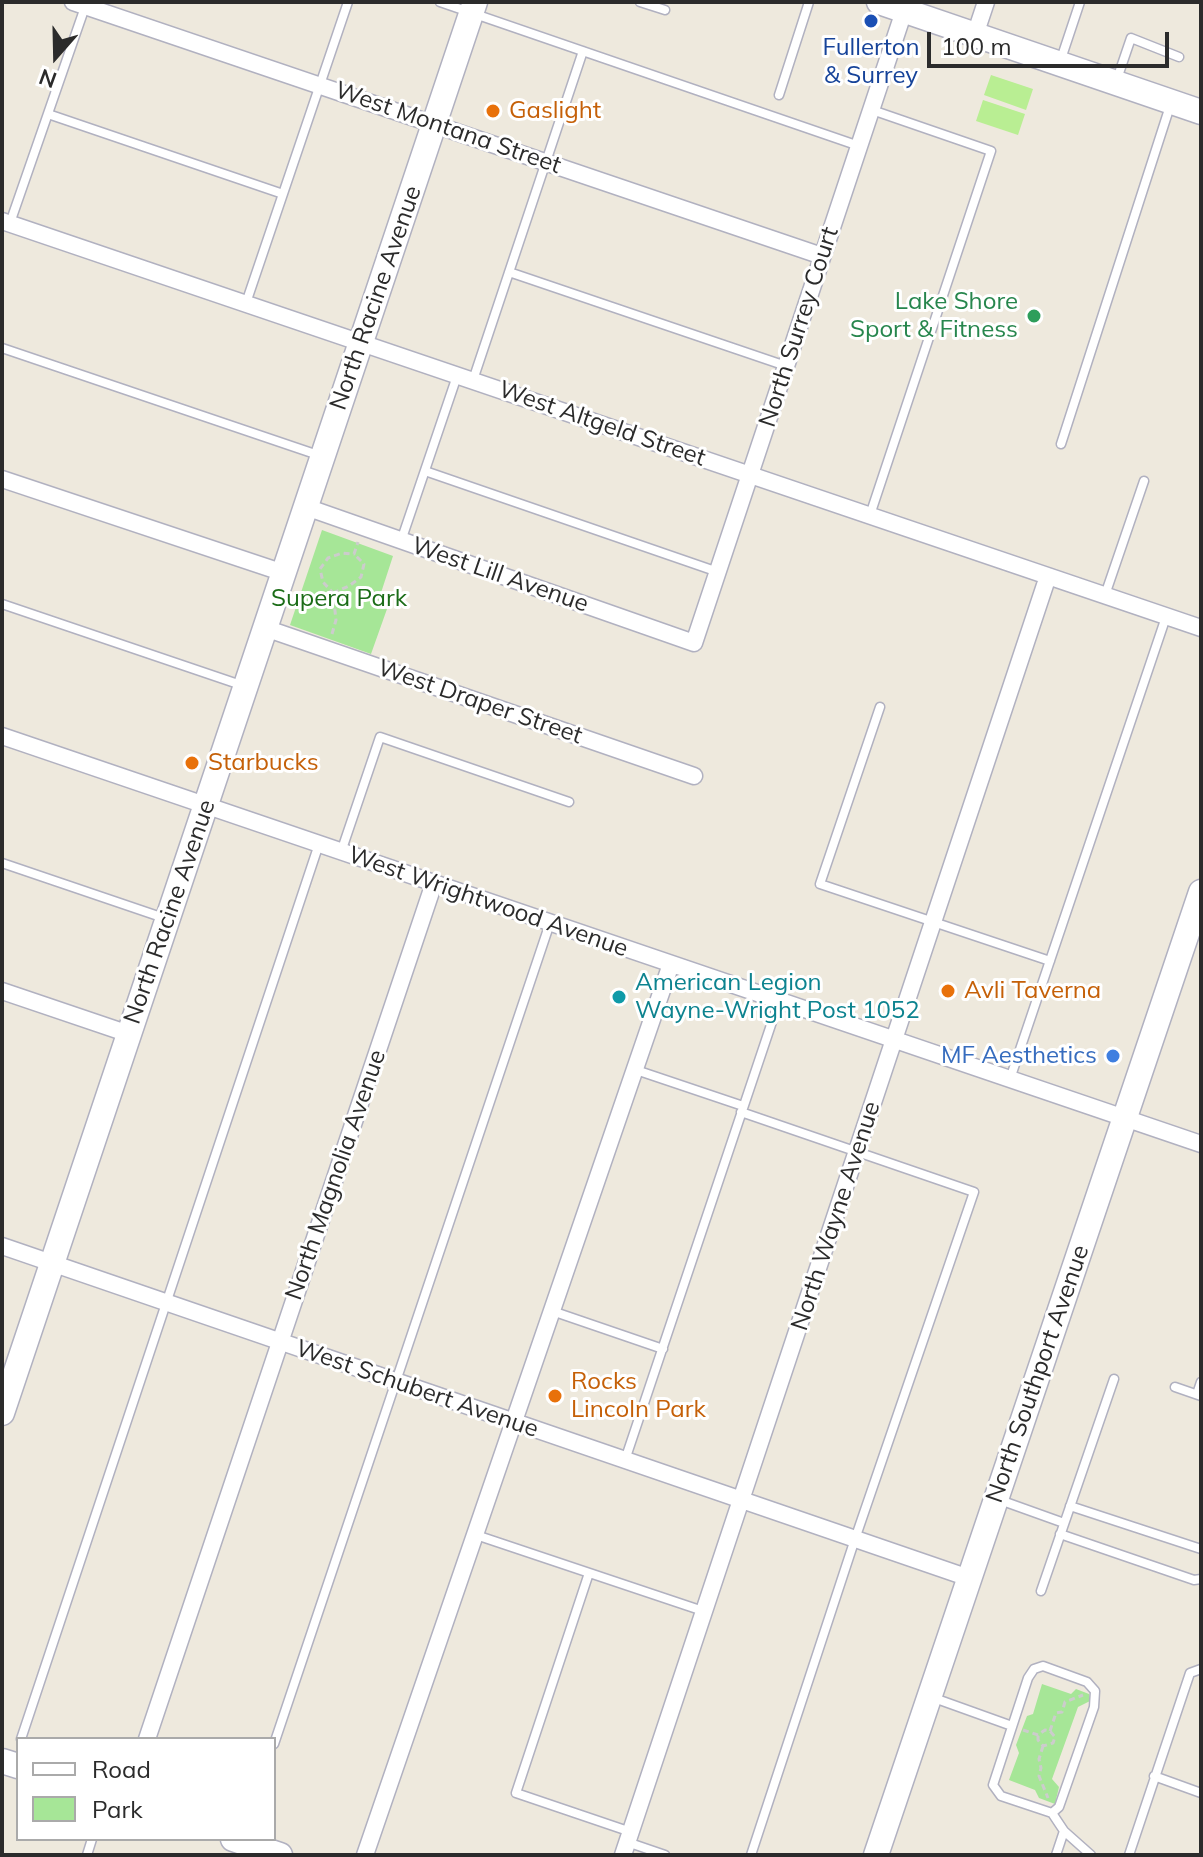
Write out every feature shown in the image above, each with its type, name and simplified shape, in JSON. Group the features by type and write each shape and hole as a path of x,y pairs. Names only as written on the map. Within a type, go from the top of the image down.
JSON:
{"street":[{"path":"879,2 1201,112"},
{"path":"975,35 986,2"},
{"name":"West Montana Street","path":"82,3 822,256"},
{"name":"North Racine Avenue","path":"2,1413 473,7"},
{"name":"North Surrey Court","path":"694,643 904,11"},
{"name":"West Altgeld Street","path":"6,222 1201,628"},
{"path":"2,479 284,573"},
{"name":"West Lill Avenue","path":"306,507 694,643"},
{"name":"North Wayne Avenue","path":"627,1843 1048,576"},
{"name":"West Draper Street","path":"265,628 694,776"},
{"name":"West Wrightwood Avenue","path":"2,736 1201,1144"},
{"name":"North Magnolia Avenue","path":"148,1737 434,883"},
{"name":"North Southport Avenue","path":"876,1855 1201,892"},
{"path":"365,1855 671,964"},
{"path":"3,997 129,1034"},
{"name":"West Schubert Avenue","path":"2,1246 969,1578"},
{"path":"242,1841 280,1855"}],"lane":[{"path":"246,303 348,2"},
{"path":"440,2 473,7 583,51 859,146"},
{"path":"640,2 665,10"},
{"path":"779,95 809,2"},
{"path":"1059,64 1080,2"},
{"path":"6,222 48,114 82,3"},
{"path":"1116,83 1131,38 1179,57"},
{"path":"401,541 425,471 509,272 583,51"},
{"path":"1061,444 1171,102"},
{"path":"870,516 991,151 871,110"},
{"path":"48,114 283,194"},
{"path":"509,272 786,366"},
{"path":"2,348 323,456"},
{"path":"425,471 718,572"},
{"path":"1105,595 1144,481"},
{"path":"2,604 246,687"},
{"path":"1010,1079 1167,616"},
{"path":"880,707 820,884 1050,961"},
{"path":"341,852 380,737 569,802"},
{"path":"22,1737 319,844"},
{"path":"2,863 168,919"},
{"path":"276,1738 550,923"},
{"path":"625,1460 779,1001"},
{"path":"636,1070 974,1192 751,1855"},
{"path":"552,1311 663,1349"},
{"path":"1041,1591 1114,1379"},
{"path":"1175,1387 1199,1395 1201,1382"},
{"path":"996,1498 1064,1523"},
{"path":"1070,1506 1201,1549"},
{"path":"1060,1534 1194,1580 1201,1579"},
{"path":"476,1535 704,1611"},
{"path":"589,1573 516,1793 627,1843 665,1855"},
{"path":"1052,1813 1059,1807 1094,1707 1095,1691 1087,1682 1043,1666 1034,1669 993,1785 1001,1796 1052,1813 1064,1831 1091,1855"},
{"path":"1129,1855 1128,1850 1190,1673 1201,1669"},
{"path":"929,1696 1012,1726"},
{"path":"1154,1776 1201,1793"},
{"path":"1056,1855 1064,1831"}],"path":[{"path":"354,554 359,540"},
{"path":"330,641 336,620 333,593 321,575 323,563 342,553 354,554 364,564 361,577 333,593"},
{"path":"1050,1731 1056,1713 1062,1712 1065,1702 1083,1695 1090,1685"},
{"path":"1012,1726 1038,1735"},
{"path":"1038,1735 1045,1730 1055,1737 1053,1743 1043,1746"},
{"path":"1038,1735 1043,1746"},
{"path":"1043,1746 1039,1776 1052,1813"}],"green space":[{"path":"991,75 1033,89 1026,110 984,95"},
{"path":"983,100 1025,114 1018,135 976,121"},
{"name":"Supera Park","path":"322,530 393,556 377,605 387,609 371,654 290,625"},
{"path":"1042,1684 1071,1694 1076,1689 1089,1694 1090,1701 1078,1707 1052,1779 1059,1787 1055,1804 1039,1798 1035,1790 1009,1780 1019,1753 1016,1745 1027,1716 1033,1714"}],"place":[{"name":"Fullerton & Surrey","path":"871,21"},
{"name":"Gaslight","path":"493,111"},
{"name":"Lake Shore Sport & Fitness","path":"1034,316"},
{"name":"Starbucks","path":"192,763"},
{"name":"Avli Taverna","path":"948,991"},
{"name":"American Legion Wayne-Wright Post 1052","path":"619,997"},
{"name":"MF Aesthetics","path":"1113,1056"},
{"name":"Rocks Lincoln Park","path":"555,1396"}]}
